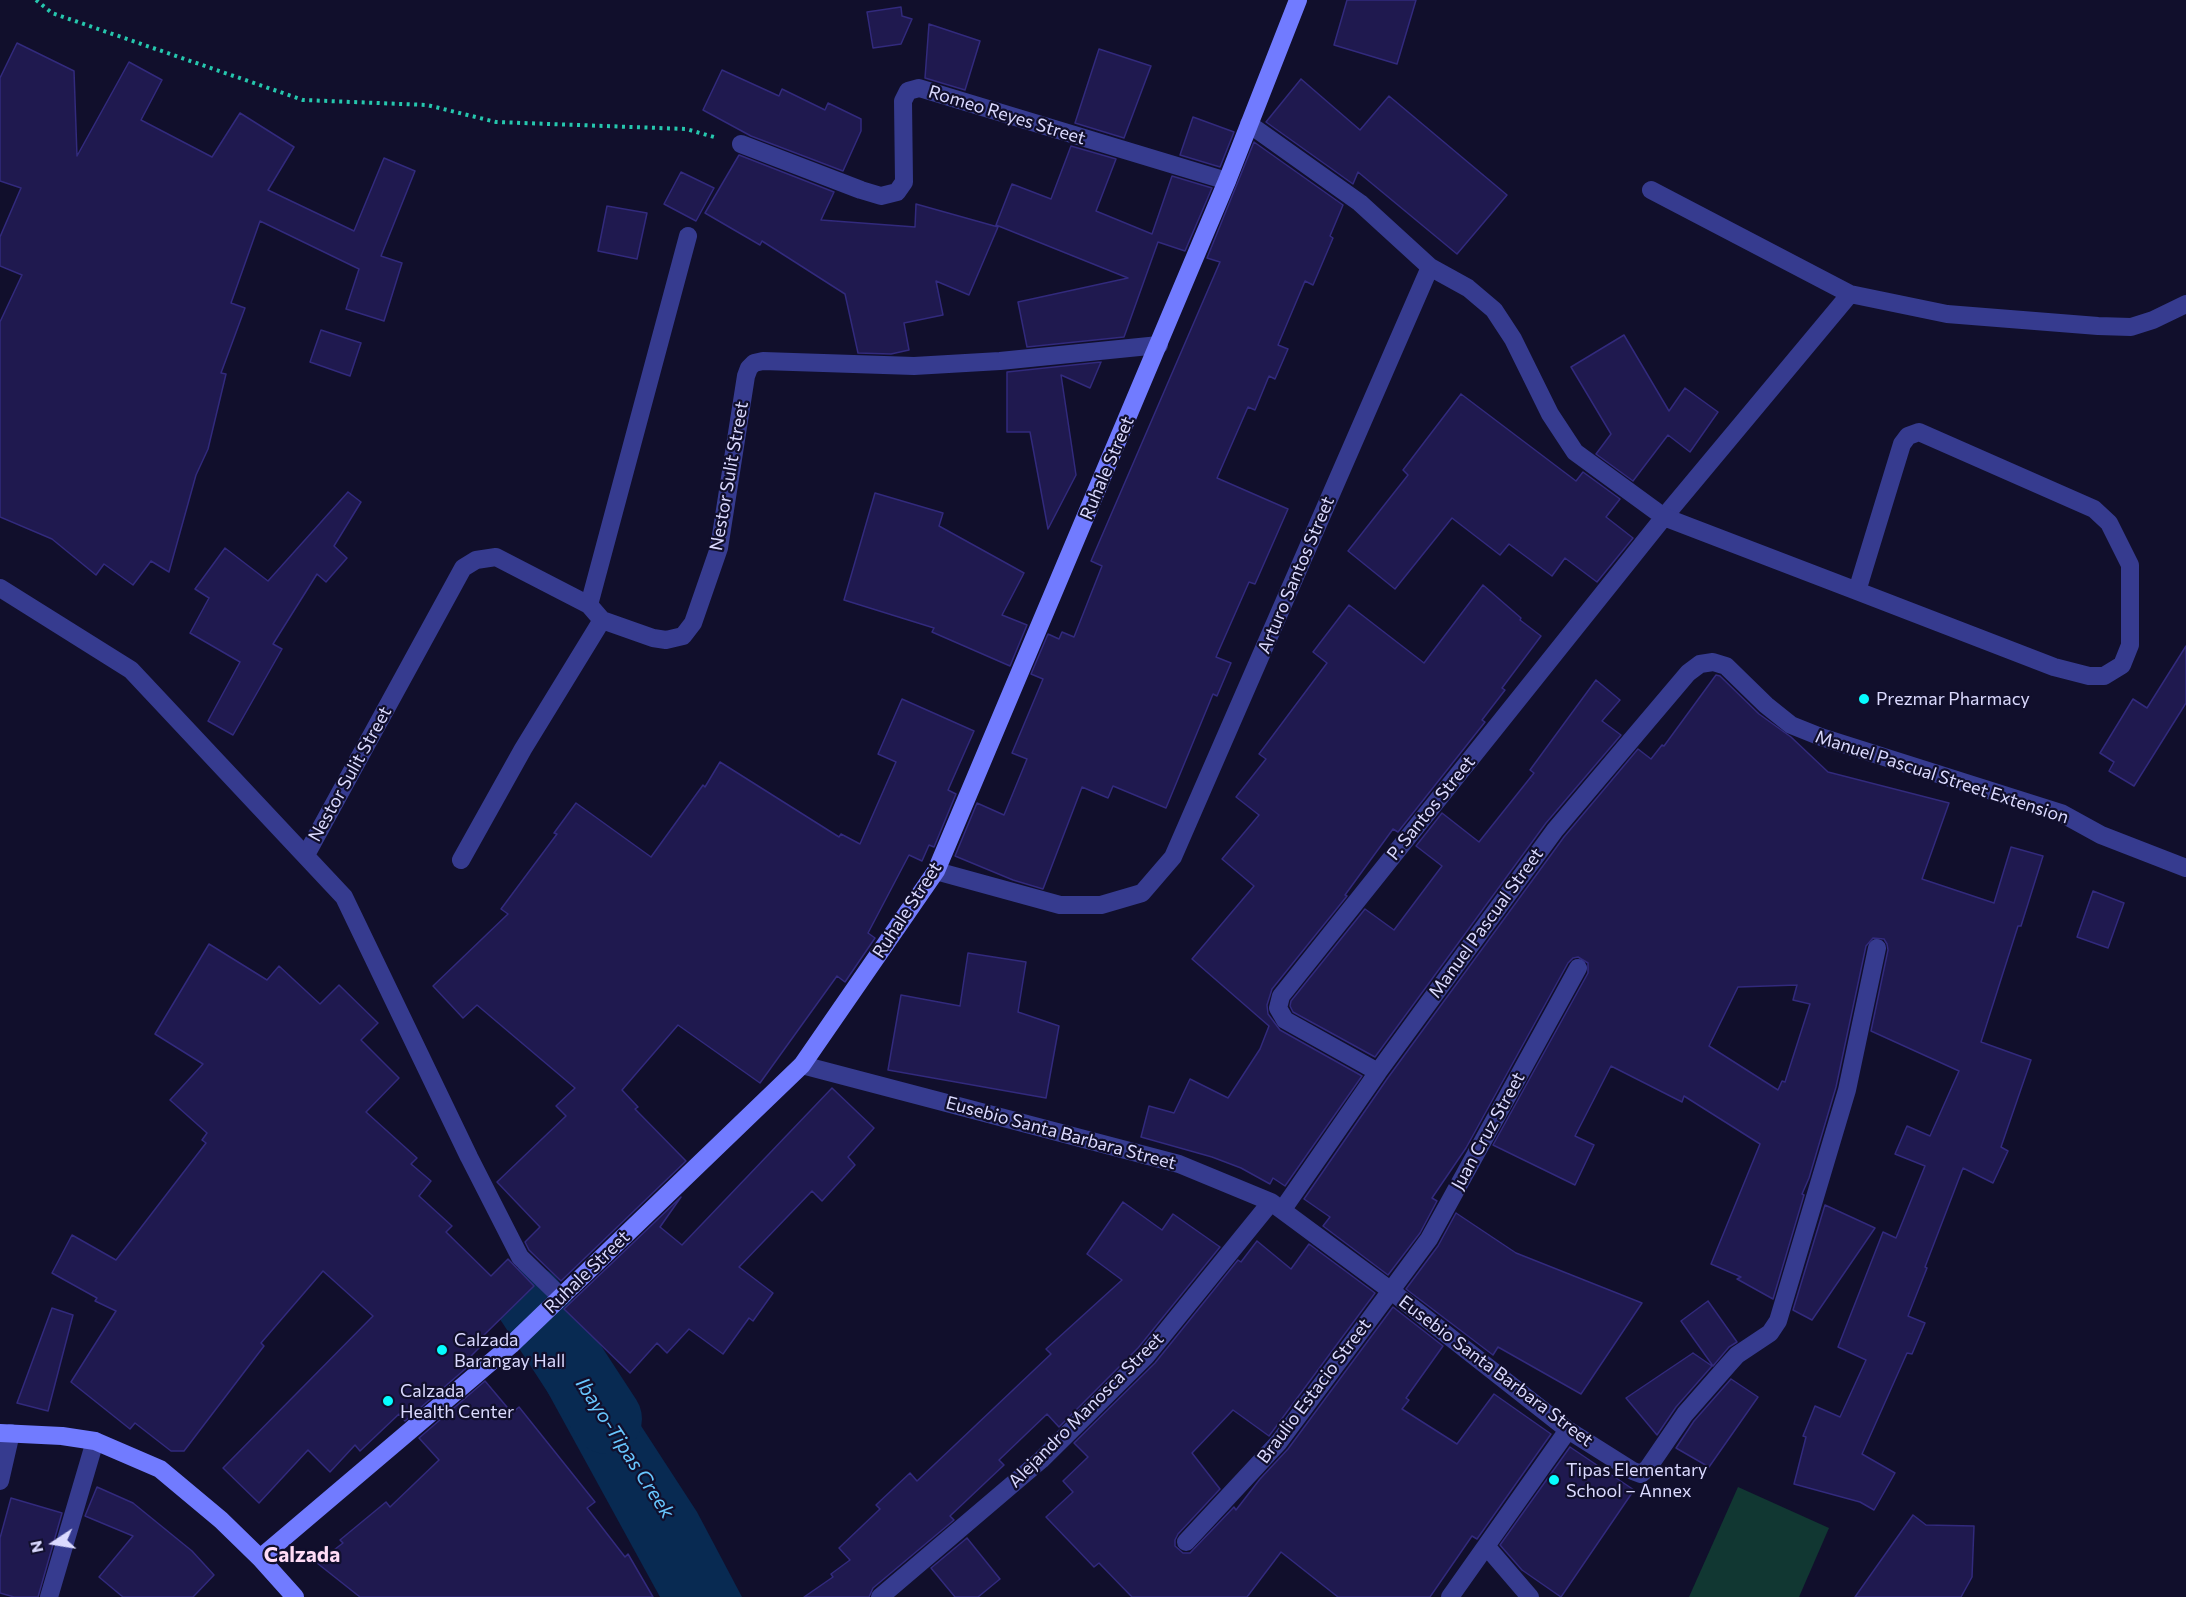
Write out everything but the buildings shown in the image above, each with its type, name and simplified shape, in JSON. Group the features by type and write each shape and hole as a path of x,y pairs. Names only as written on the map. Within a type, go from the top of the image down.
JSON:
{"street":[{"name":"Ruhale Street","path":"260,1558 511,1345 802,1065 936,871 1159,345 1298,0"},
{"name":"Romeo Reyes Street","path":"741,144 861,190 881,196 897,192 904,182 903,101 908,91 919,88 1227,181"},
{"path":"1249,124 1360,203 1430,267 1468,288 1494,310 1513,339 1550,414 1575,452 1664,517 2054,667 2089,676 2104,676 2122,665 2130,645 2130,565 2109,522 2094,510 1919,432 1908,436 1902,444 1857,591"},
{"path":"1651,190 1850,294 1947,314 2131,327 2153,320 2186,304"},
{"path":"589,605 688,237"},
{"name":"Arturo Santos Street","path":"936,871 1060,905 1101,905 1142,893 1173,857 1430,267"},
{"name":"P. Santos Street","path":"1378,1072 1285,1020 1278,1008 1281,996 1664,517 1850,294"},
{"name":"Nestor Sulit Street","path":"306,855 463,568 476,560 496,557 589,605 602,620 666,640 684,636 693,623 719,548 746,376 754,363 763,361 914,366 1000,361 1159,345"},
{"path":"0,588 131,670 344,897 469,1157 520,1257 558,1299"},
{"path":"461,860 523,749 602,620"},
{"name":"Manuel Pascual Street","path":"1277,1206 1555,830 1688,673 1700,664 1713,662"},
{"name":"Manuel Pascual Street Extension","path":"1713,662 1726,666 1766,705 1791,725 1821,737 2061,813 2101,835 2186,868"},
{"name":"Eusebio Santa Barbara Street","path":"802,1065 1179,1164 1277,1206 1390,1290 1568,1430 1641,1474 1648,1468 1685,1414 1737,1355 1770,1333 1778,1321 1847,1090 1877,948"},
{"name":"Juan Cruz Street","path":"1390,1290 1429,1239 1578,968"},
{"name":"Alejandro Manosca Street","path":"880,1597 1041,1460 1146,1356 1277,1206"},
{"name":"Braulio Estacio Street","path":"1186,1542 1279,1442 1390,1290"},
{"path":"1450,1597 1568,1430"},
{"path":"0,1481 6,1433 62,1436 95,1441 160,1469 221,1520 295,1597"},
{"path":"49,1597 95,1441"},
{"path":"1487,1547 1530,1597"}],"path":[{"path":"36,0 52,13 303,100 427,105 496,122 686,129 741,144"}],"green space":[{"path":"1738,1487 1829,1528 1799,1597 1689,1597"}],"water":[{"path":"571,1318 697,1512 742,1597 660,1597 530,1360"}],"waterway":[{"name":"Ibayo-Tipas Creek","path":"530,1301 607,1419"}],"place":[{"name":"Prezmar Pharmacy","path":"1864,699"},
{"name":"Calzada Barangay Hall","path":"442,1350"},
{"name":"Calzada Health Center","path":"388,1401"},
{"name":"Tipas Elementary School – Annex","path":"1554,1480"}],"district":[{"name":"Calzada","path":"302,1555"}]}
